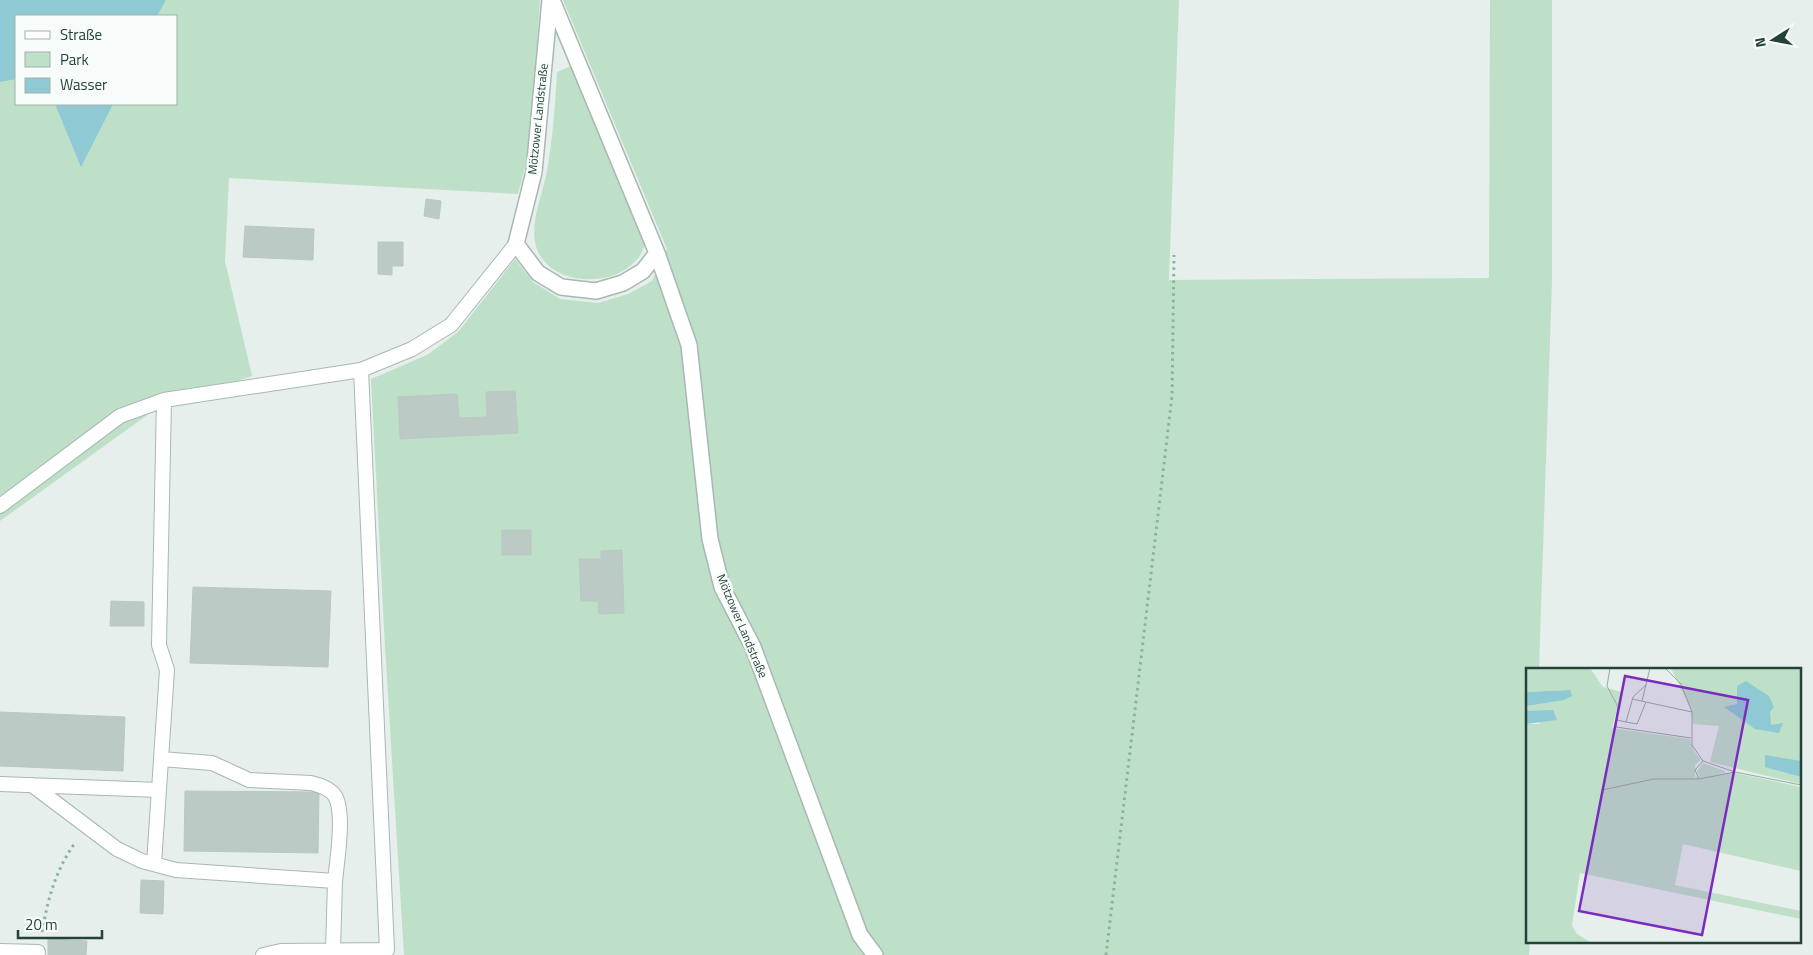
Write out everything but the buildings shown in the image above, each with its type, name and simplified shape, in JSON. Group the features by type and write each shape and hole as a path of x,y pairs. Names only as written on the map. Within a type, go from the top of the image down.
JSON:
{"street":[{"name":"Mötzower Landstraße","path":"516,244 534,172 551,0"},
{"name":"Mötzower Landstraße","path":"551,0 657,254 689,345 710,539 722,587 752,647 860,935 875,955"},
{"path":"516,244 538,272 561,287 596,291 622,283 643,271 657,254"}],"lane":[{"path":"0,506 120,416 164,400 361,370 412,349 451,326 516,244"},
{"path":"263,955 281,951 387,950 361,370"},
{"path":"154,864 167,670 159,645 164,400"},
{"path":"161,759 212,763 249,780 311,783 320,785 334,794 340,815 335,881 333,950"},
{"path":"0,784 159,790"},
{"path":"32,785 117,849 142,861 176,870 335,881"},
{"path":"0,951 38,952"}],"path":[{"path":"1106,955 1172,396 1174,255"},
{"path":"38,952 47,903 63,860 87,826"}],"green space":[{"path":"0,0 540,0 528,156 518,194 229,178 225,261 252,376 157,408 0,521"},
{"path":"563,0 1179,0 1169,280 1489,278 1490,0 1552,0 1552,281 1539,668 1526,668 1526,942 1530,942 1529,955 404,955 371,379 427,355 458,332 515,259 533,282 560,299 598,303 628,294 652,281 667,249"},
{"path":"571,66 645,243 640,255 631,265 608,277 575,278 556,271 544,261 537,250 534,238 537,211 551,146 557,72"}],"water":[{"path":"0,0 166,0 158,15 15,15 15,79 0,82"},
{"path":"55,105 112,105 81,167"}]}
